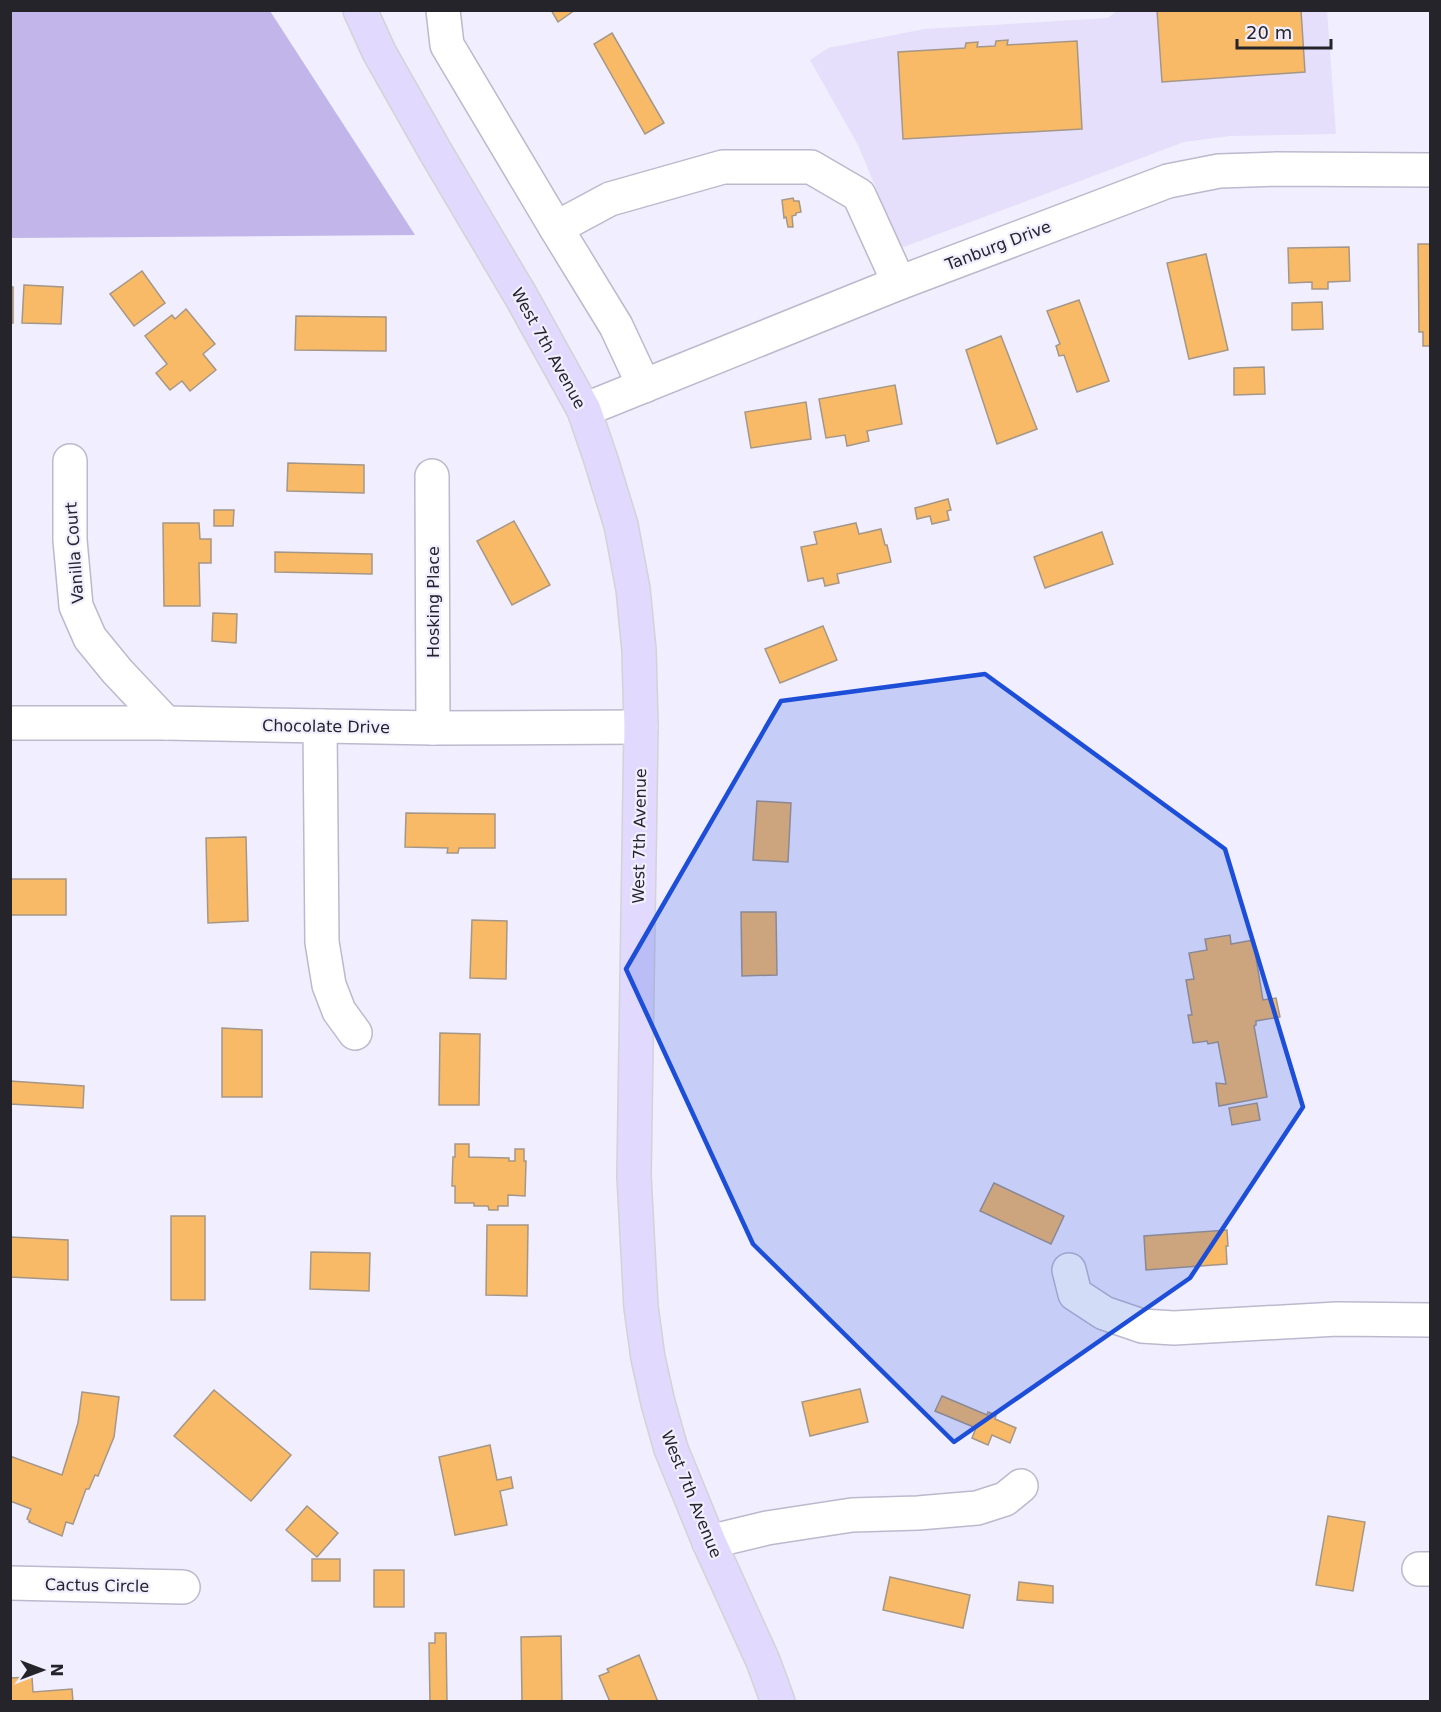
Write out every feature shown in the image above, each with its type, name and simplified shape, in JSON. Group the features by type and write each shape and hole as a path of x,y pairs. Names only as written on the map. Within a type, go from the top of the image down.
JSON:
{"main road":[{"name":"West 7th Avenue","path":"360,10 379,51 584,410 602,460 621,525 633,590 639,650 641,727 634,1176 641,1306 648,1358 668,1440 689,1495 763,1661 778,1701"}],"street":[{"path":"443,10 447,45 616,326 644,386"},
{"path":"556,228 610,199 723,167 811,167 859,195 899,283"},
{"name":"Tanburg Drive","path":"584,410 899,283 1168,181 1219,171 1431,170"},
{"name":"Vanilla Court","path":"70,460 70,540 76,606 90,638 166,723"},
{"name":"Hosking Place","path":"432,476 433,728"},
{"name":"Chocolate Drive","path":"10,723 166,723 433,728 641,727"},
{"path":"320,726 322,942 329,985 339,1011 355,1033"},
{"path":"1069,1270 1075,1294 1104,1313 1142,1326 1174,1328 1337,1319 1431,1320"},
{"path":"709,1542 766,1528 852,1515 977,1508 1005,1499 1021,1486"},
{"name":"Cactus Circle","path":"10,1583 183,1587"}],"highlighted area":[{"path":"985,674 1225,849 1303,1107 1190,1278 954,1442 753,1244 626,969 781,701"}],"shaded area":[{"path":"1118,10 1327,11 1336,134 1230,136 1184,142 901,248 858,145 810,60 828,48 924,29 1108,18"},
{"path":"10,11 270,11 415,235 11,238"}],"building":[{"path":"551,10 575,10 558,22"},
{"path":"1157,10 1301,10 1305,72 1162,82"},
{"path":"612,33 664,123 645,134 594,44"},
{"path":"1008,40 1007,45 1077,41 1082,129 903,139 898,52 965,48 966,43 978,42 977,47 995,46 996,41"},
{"path":"793,198 794,201 799,201 801,212 792,216 793,227 788,227 786,217 784,218 782,200"},
{"path":"1418,244 1430,244 1430,346 1423,346 1423,332 1419,332"},
{"path":"1349,247 1350,281 1328,282 1328,289 1312,289 1312,282 1289,283 1288,248"},
{"path":"1206,254 1228,350 1189,359 1167,263"},
{"path":"142,271 165,303 134,326 110,294"},
{"path":"24,285 63,287 61,324 22,323"},
{"path":"10,287 13,287 13,323 10,323"},
{"path":"1079,300 1109,381 1077,392 1064,355 1059,356 1056,346 1060,344 1047,311"},
{"path":"1322,302 1323,329 1292,330 1292,303"},
{"path":"186,309 215,344 203,354 216,370 190,391 182,381 170,390 156,373 167,364 145,336 172,315 175,319"},
{"path":"296,316 386,317 386,351 295,350"},
{"path":"1001,336 1037,429 997,444 966,350"},
{"path":"1264,367 1265,394 1234,395 1234,368"},
{"path":"895,385 902,424 867,431 869,441 847,446 845,435 826,438 819,399"},
{"path":"806,402 811,439 751,448 745,412"},
{"path":"288,463 364,465 364,493 287,491"},
{"path":"948,499 951,510 947,511 949,520 932,524 930,516 917,519 915,508"},
{"path":"214,510 234,510 233,526 214,526"},
{"path":"514,521 550,585 512,605 477,541"},
{"path":"163,523 199,523 200,539 211,539 211,563 199,563 200,606 164,606"},
{"path":"856,523 859,534 881,529 891,562 837,574 839,583 825,586 823,578 808,581 801,547 817,544 814,532"},
{"path":"1102,532 1113,564 1045,588 1034,557"},
{"path":"275,552 372,554 372,574 275,572"},
{"path":"213,613 237,614 236,643 212,641"},
{"path":"823,626 837,660 780,683 765,649"},
{"path":"757,801 791,803 788,862 753,860"},
{"path":"406,813 495,814 495,848 459,848 458,853 447,853 448,848 405,847"},
{"path":"246,837 248,921 208,923 206,838"},
{"path":"10,879 66,879 66,915 10,915"},
{"path":"741,912 776,912 777,975 742,976"},
{"path":"472,920 507,921 506,979 470,978"},
{"path":"1230,935 1231,944 1253,940 1263,1000 1276,998 1280,1017 1256,1021 1254,1026 1267,1097 1219,1106 1216,1083 1226,1084 1218,1042 1193,1043 1188,1015 1192,1015 1186,980 1194,979 1189,953 1207,950 1205,939"},
{"path":"222,1028 262,1030 262,1097 222,1097"},
{"path":"440,1033 480,1034 479,1105 439,1105"},
{"path":"10,1081 84,1086 83,1108 10,1104"},
{"path":"1257,1103 1260,1120 1232,1125 1229,1108"},
{"path":"455,1144 469,1144 469,1157 509,1158 509,1161 515,1161 515,1149 524,1149 525,1196 508,1195 508,1206 498,1206 498,1210 489,1210 488,1206 474,1206 474,1203 455,1203 455,1186 452,1186"},
{"path":"994,1183 1064,1216 1051,1244 980,1211"},
{"path":"171,1216 205,1216 205,1300 171,1300"},
{"path":"487,1225 528,1225 527,1296 486,1295"},
{"path":"1227,1230 1227,1264 1146,1270 1144,1236"},
{"path":"10,1237 68,1240 68,1280 10,1277"},
{"path":"311,1252 370,1253 369,1291 310,1289"},
{"path":"860,1389 868,1422 810,1436 802,1402"},
{"path":"214,1390 291,1455 251,1501 174,1436"},
{"path":"82,1392 119,1397 114,1437 98,1476 95,1475 89,1489 86,1489 73,1524 66,1522 62,1536 29,1522 27,1519 31,1509 10,1501 10,1456 62,1475 78,1423"},
{"path":"942,1396 987,1415 988,1412 996,1415 995,1419 1016,1428 1010,1443 992,1435 988,1445 972,1438 976,1428 935,1411"},
{"path":"490,1445 497,1480 511,1477 513,1488 500,1491 507,1525 455,1535 439,1457"},
{"path":"307,1506 338,1533 317,1557 286,1530"},
{"path":"1328,1516 1365,1522 1353,1591 1316,1585"},
{"path":"312,1559 340,1559 340,1581 312,1581"},
{"path":"374,1570 404,1570 404,1607 374,1607"},
{"path":"890,1577 970,1595 963,1628 883,1610"},
{"path":"1019,1582 1053,1586 1053,1603 1017,1600"},
{"path":"435,1633 446,1633 447,1702 430,1702 429,1643 435,1643"},
{"path":"561,1636 562,1702 522,1702 521,1637"},
{"path":"639,1655 658,1702 610,1702 599,1676 609,1672 607,1669"},
{"path":"32,1677 33,1692 72,1689 73,1702 10,1702 10,1678"}]}
